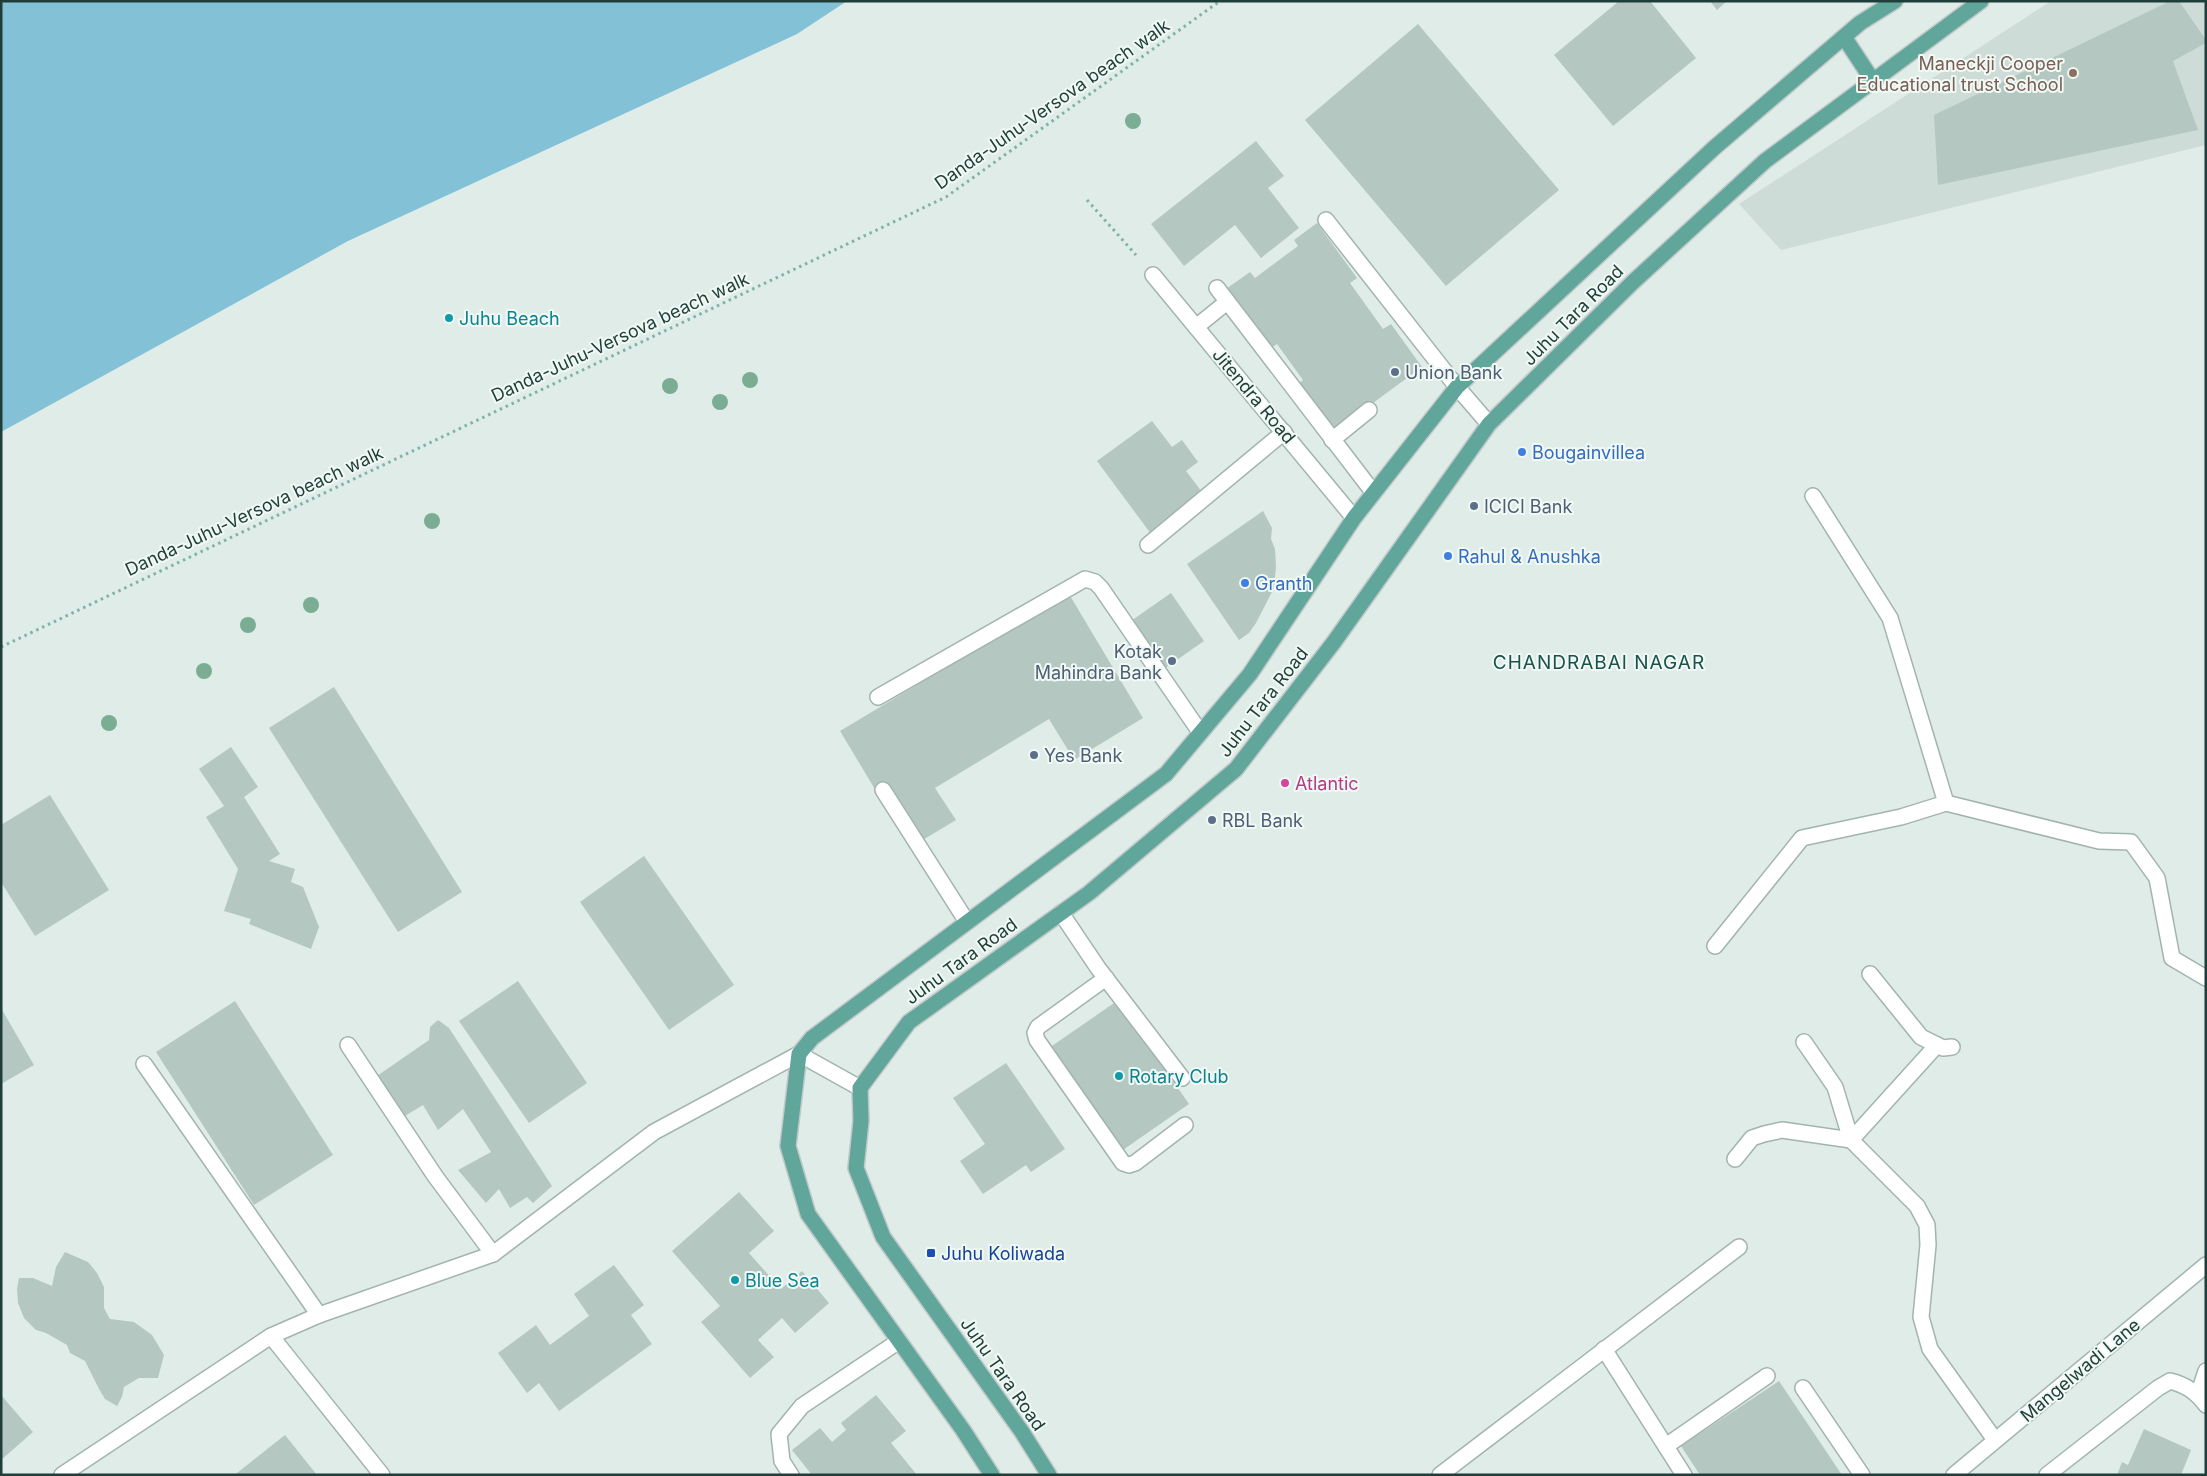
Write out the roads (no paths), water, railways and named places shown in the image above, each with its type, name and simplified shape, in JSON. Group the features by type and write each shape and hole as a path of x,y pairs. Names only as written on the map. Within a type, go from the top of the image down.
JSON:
{"main road":[{"name":"Juhu Tara Road","path":"799,1054 812,1038 1166,774 1250,674 1354,518 1457,387 1714,148 1860,23 1895,1"},
{"name":"Juhu Tara Road","path":"1049,1475 1022,1432 884,1237 856,1168 861,1121 860,1088 909,1022 1089,893 1236,769 1334,642 1489,424 1633,282 1764,161 1981,1"},
{"path":"1844,37 1873,82"},
{"path":"799,1054 788,1146 808,1214 963,1430 992,1475"}],"street":[{"path":"1326,220 1457,387 1489,424"},
{"name":"Jitendra Road","path":"1153,275 1354,518"},
{"path":"1217,288 1332,440 1374,492"},
{"path":"1196,327 1227,302"},
{"path":"1332,440 1370,410"},
{"path":"1148,545 1284,432"},
{"path":"1813,496 1890,618 1946,804"},
{"path":"878,697 1085,579 1095,582 1101,588 1200,732"},
{"path":"883,790 967,922"},
{"path":"1714,946 1802,838 1901,817 1946,804 2098,841 2131,842 2157,878 2172,958 2206,978"},
{"path":"1060,913 1106,978 1182,1078"},
{"path":"1852,1140 1944,1046 1921,1038 1870,974"},
{"path":"1106,978 1038,1027 1035,1033 1037,1040 1123,1163 1129,1165 1135,1162 1185,1125"},
{"path":"1804,1042 1835,1087 1852,1140 1916,1206 1927,1225 1928,1245 1921,1317 1930,1349 1995,1440"},
{"path":"348,1044 435,1176 494,1254"},
{"path":"62,1475 271,1336 319,1315 494,1254 654,1132 799,1054 860,1088"},
{"path":"144,1064 319,1315"},
{"path":"1735,1159 1752,1138 1782,1130 1852,1140"},
{"path":"1440,1475 1739,1247"},
{"name":"Mangelwadi Lane","path":"1954,1475 2206,1265"},
{"path":"271,1336 382,1475"},
{"path":"791,1475 782,1461 779,1434 802,1406 899,1341"},
{"path":"1604,1349 1684,1475"},
{"path":"2202,1400 2206,1371"},
{"path":"1666,1446 1767,1376"},
{"path":"2047,1475 2158,1388 2170,1381 2183,1385 2202,1400"},
{"path":"1803,1388 1862,1475"}],"water":[{"path":"1,1 847,1 797,34 348,241 1,432"}],"place":[{"name":"Maneckji Cooper Educational trust School","path":"2073,73"},
{"name":"Juhu Beach","path":"449,318"},
{"name":"Union Bank","path":"1395,372"},
{"name":"Bougainvillea","path":"1522,452"},
{"name":"ICICI Bank","path":"1474,506"},
{"name":"Rahul & Anushka","path":"1448,556"},
{"name":"Granth","path":"1245,583"},
{"name":"Kotak Mahindra Bank","path":"1172,661"},
{"name":"Yes Bank","path":"1034,755"},
{"name":"Atlantic","path":"1285,783"},
{"name":"RBL Bank","path":"1212,820"},
{"name":"Rotary Club","path":"1119,1076"},
{"name":"Juhu Koliwada","path":"931,1253"},
{"name":"Blue Sea","path":"735,1280"}],"district":[{"name":"CHANDRABAI NAGAR","path":"1599,662"}]}
